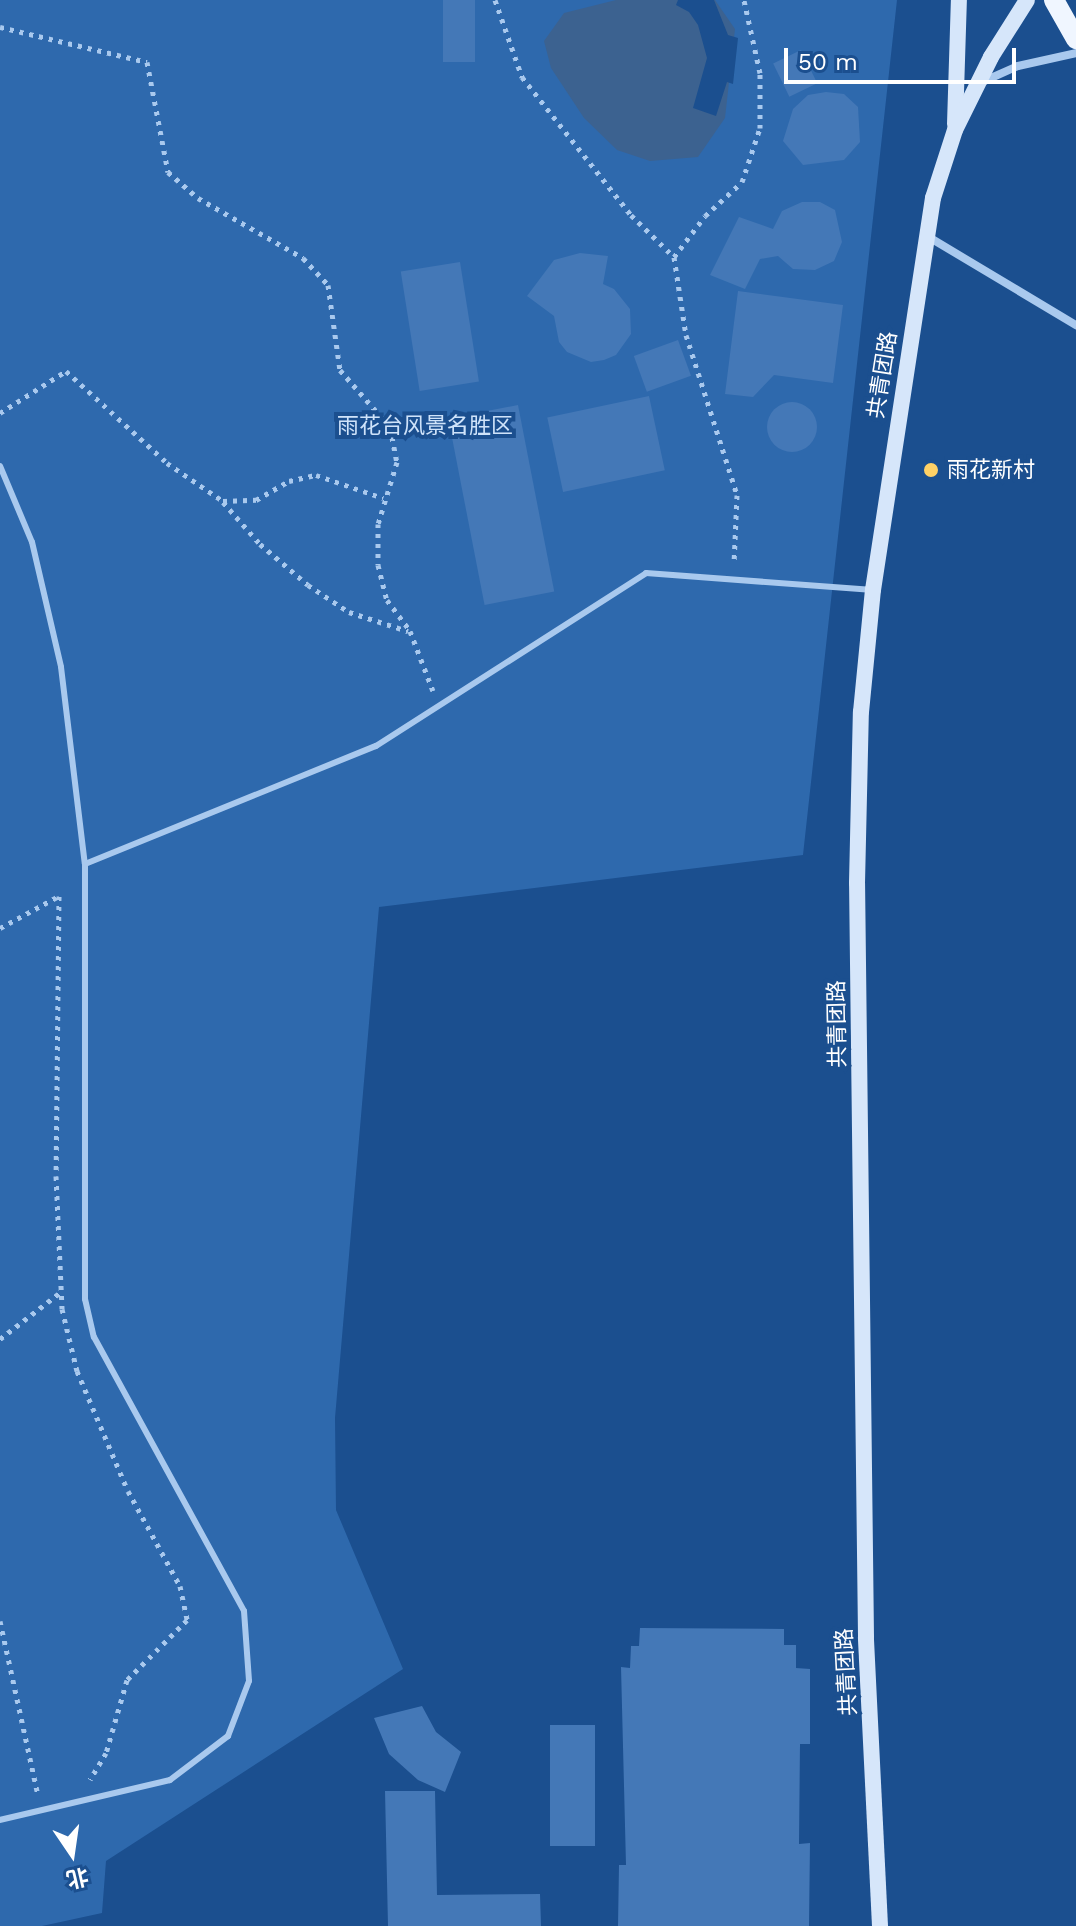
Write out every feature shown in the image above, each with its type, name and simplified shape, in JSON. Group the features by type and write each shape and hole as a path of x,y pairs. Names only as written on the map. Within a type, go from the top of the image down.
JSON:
{"main road":[{"path":"1054,0 1076,39"}],"street":[{"name":"共青团路","path":"955,130 959,0"},
{"name":"共青团路","path":"880,1926 866,1637 857,883 861,712 873,590 926,236 955,130 976,86 1027,0"},
{"path":"976,86 1018,66 1076,53"},
{"path":"926,236 1076,325"}],"lane":[{"path":"0,466 32,542 61,667 85,864 89,1004 82,1270 94,1337 244,1611 249,1681 228,1736 170,1780 0,1820"},
{"path":"85,864 376,746 646,573 873,590"}],"path":[{"path":"495,0 522,77 631,215 674,257 686,335 737,495 733,580"},
{"path":"674,257 705,216 742,182 760,128 760,73 744,0"},
{"path":"0,27 147,62 168,172 198,198 303,258 328,285 340,370 390,427 397,462 383,498 378,565 387,600 410,631 438,707"},
{"path":"0,413 66,371 167,463 223,501 260,544 308,585 349,612 410,631"},
{"path":"223,501 256,500 289,481 316,475 383,498"},
{"path":"0,928 86,885"},
{"path":"0,1339 61,1293 82,1270"},
{"path":"0,1621 42,1812"},
{"path":"0,1657 8,1656"}],"green space":[{"name":"雨花台风景名胜区","path":"0,0 897,0 803,855 379,907 335,1418 336,1510 403,1669 106,1861 102,1913 42,1926 0,1926"}],"shaded area":[{"path":"616,0 715,0 735,29 725,118 698,157 650,161 617,150 584,118 551,68 544,41 564,13"}],"pier":[{"path":"678,0 714,0 728,35 738,38 733,84 727,82 716,116 693,108 707,58 698,25 689,12 676,5"}],"building":[{"path":"443,0 475,0 475,62 443,62"},
{"path":"801,50 817,83 789,97 773,64"},
{"path":"826,92 844,94 858,107 860,142 844,160 803,165 783,141 793,109 808,95"},
{"path":"802,202 820,202 835,210 842,242 834,261 815,270 793,269 778,256 760,259 745,289 710,275 739,217 773,229 782,211"},
{"path":"580,253 608,256 603,284 614,289 630,309 631,334 616,355 604,360 591,362 567,352 559,342 554,316 527,296 554,260"},
{"path":"460,262 479,382 420,391 401,271"},
{"path":"738,291 843,305 833,383 774,375 753,397 725,394"},
{"path":"678,340 691,376 647,392 634,356"},
{"path":"649,396 665,470 563,492 547,418"},
{"path":"792,402 810,409 817,427 810,445 792,452 774,445 767,427 774,409"},
{"path":"518,405 554,592 485,605 448,419"},
{"path":"640,1628 784,1629 784,1645 796,1645 796,1668 810,1669 810,1744 800,1744 799,1844 810,1843 809,1926 618,1926 619,1865 626,1865 621,1667 630,1668 631,1646 639,1646"},
{"path":"422,1706 436,1732 461,1752 445,1792 418,1780 389,1754 374,1718"},
{"path":"550,1725 595,1725 595,1846 550,1846"},
{"path":"385,1791 435,1791 437,1895 540,1894 541,1926 388,1926"}],"place":[{"name":"雨花新村","path":"931,470"}]}
